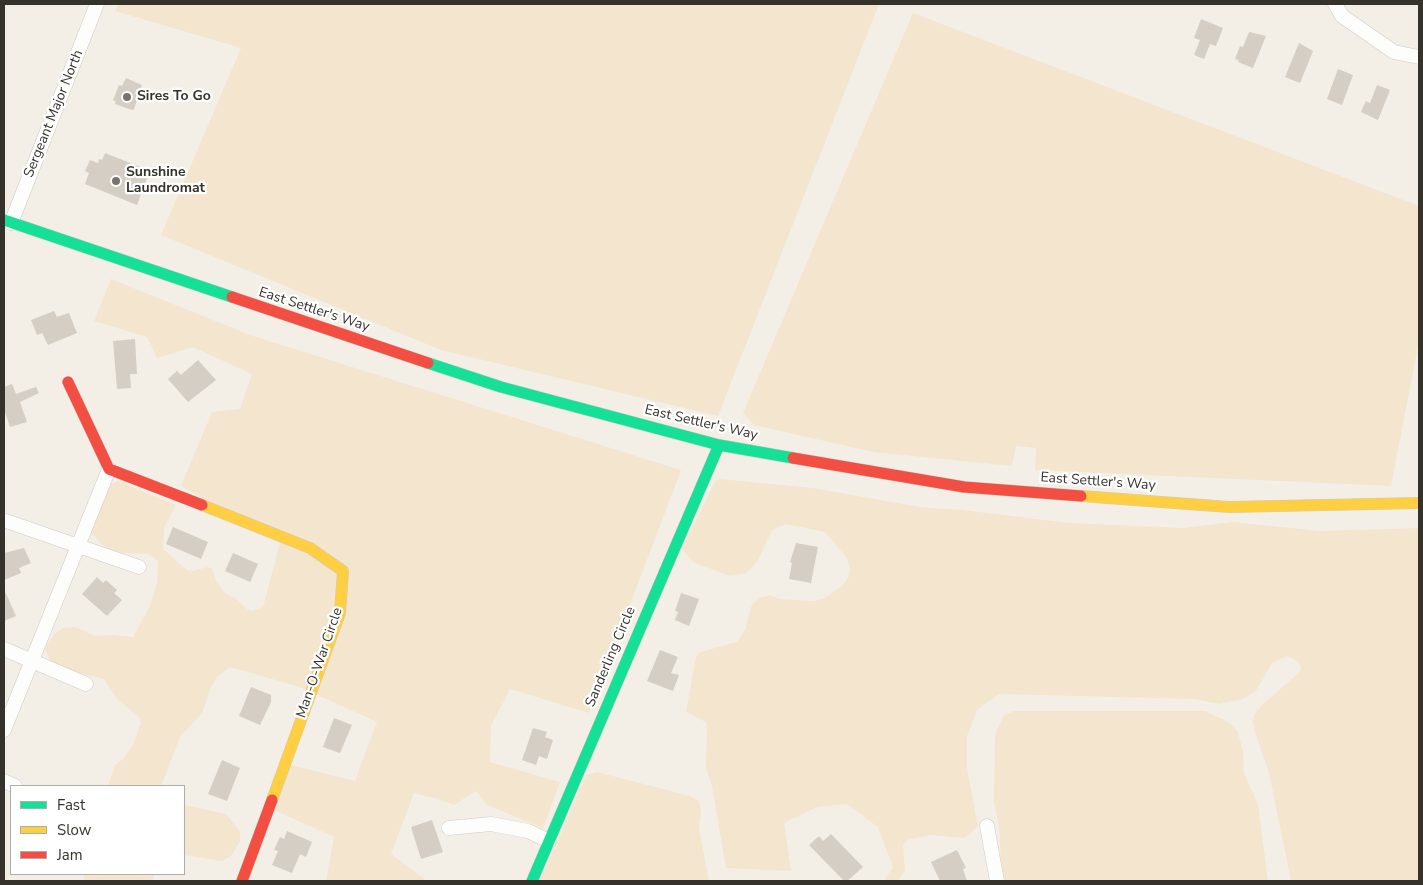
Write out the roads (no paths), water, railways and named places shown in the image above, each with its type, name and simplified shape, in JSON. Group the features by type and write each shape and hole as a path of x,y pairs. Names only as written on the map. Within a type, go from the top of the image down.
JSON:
{"main road":[{"name":"East Settler's Way","path":"7,225 502,388 719,445 964,487 1229,507 1419,503"},
{"path":"68,382 109,468"},
{"name":"Sanderling Circle","path":"532,881 719,445"},
{"name":"Man-O-War Circle","path":"109,468 310,548 343,571 340,613 242,881"}],"street":[{"name":"Sergeant Major North","path":"7,225 97,4"},
{"path":"1335,4 1342,16 1394,52 1419,58"},
{"path":"4,730 109,468"},
{"path":"6,521 139,567"},
{"path":"4,650 31,659 86,684"},
{"path":"449,828 491,824 528,831 549,841"},
{"path":"988,826 998,881"}],"place":[{"name":"Sires To Go","path":"127,97"},
{"name":"Sunshine Laundromat","path":"116,181"}]}
